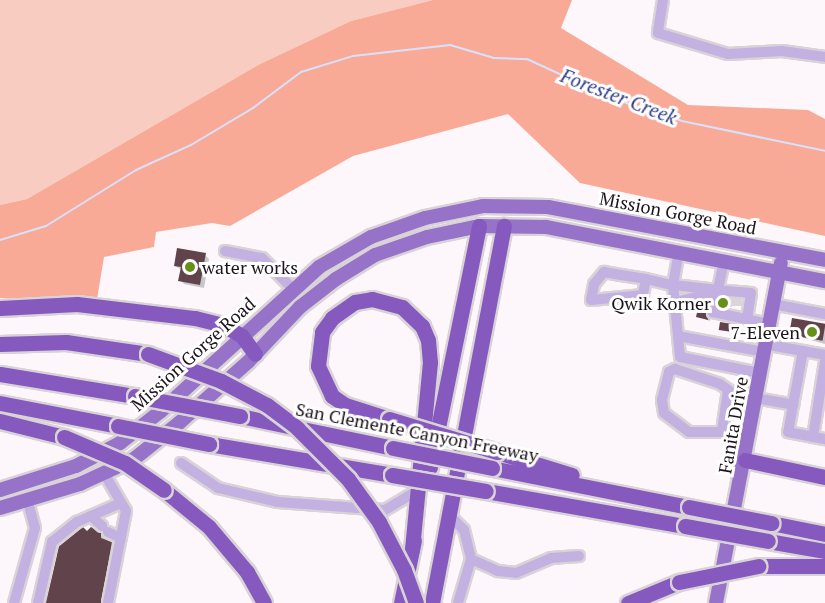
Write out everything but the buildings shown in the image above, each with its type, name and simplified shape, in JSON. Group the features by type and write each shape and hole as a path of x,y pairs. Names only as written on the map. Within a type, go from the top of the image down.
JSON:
{"highway":[{"path":"401,603 479,226"},
{"path":"432,603 504,226"},
{"path":"412,550 418,490 430,362 428,340 422,326 402,307 372,299 356,302 332,318 322,332 318,366 332,396 345,405 389,419 497,452 649,499"},
{"path":"0,308 76,304 195,318 223,325 242,336 255,354"},
{"path":"0,344 66,342 148,354 221,381 267,405 297,428 348,479 379,522 404,570 416,603"},
{"name":"San Clemente Canyon Freeway","path":"0,374 240,416 825,534"},
{"path":"0,403 208,444 825,551"},
{"path":"0,421 64,437 125,463 164,490 209,527 247,573 264,603"},
{"path":"745,460 825,477"},
{"path":"628,603 679,582 758,566 825,566"}],"main road":[{"name":"Mission Gorge Road","path":"0,490 76,466 120,442 161,411 319,267 371,237 425,218 483,206 507,205 594,214 825,260"},
{"path":"504,226 507,205"},
{"path":"479,226 483,206"},
{"name":"Mission Gorge Road","path":"0,508 28,502 134,459 175,427 255,354 300,307 375,255 427,237 479,226 591,234 825,281"},
{"path":"680,252 684,242 711,246 736,243"},
{"name":"Fanita Drive","path":"716,603 783,252"}],"street":[{"path":"663,0 658,33 728,54 782,51 825,57"},
{"path":"225,251 262,258 293,289"},
{"path":"680,252 674,285 680,357 760,373"},
{"path":"724,261 731,303"},
{"path":"646,279 643,295 591,300 594,284 604,272 646,279 674,285 731,303 769,324"},
{"path":"675,302 702,296 731,303"},
{"path":"773,304 825,314"},
{"path":"678,336 825,355"},
{"path":"803,351 788,432 825,439"},
{"path":"813,437 825,361"},
{"path":"750,432 688,432 664,413 662,400 672,369 755,400 793,405"},
{"path":"722,431 728,390"},
{"path":"181,463 218,488 278,502 385,510 418,490"},
{"path":"104,473 126,511 108,603"},
{"path":"14,603 34,528 28,502"},
{"path":"38,603 50,545 76,522 122,503"},
{"path":"449,515 464,530 471,559 458,603"},
{"path":"91,516 105,529 121,538"},
{"path":"471,559 498,571 516,573 551,558 579,556"}],"shaded area":[{"path":"0,0 433,0 351,21 260,64 27,199 0,205"},
{"path":"433,0 572,0 561,28 688,105 808,110 825,119 825,236 580,183 508,114 353,156 230,226 212,223 156,232 154,247 104,257 97,299 0,298 0,205 27,199 260,64 351,21"}],"waterway":[{"name":"Forester Creek","path":"0,240 46,226 136,170 191,145 253,108 301,72 353,56 450,45 494,58 527,59 614,99 682,121 825,151"}],"tunnel":[{"path":"737,297 737,306"},
{"path":"727,298 727,307"}],"place":[{"name":"water works","path":"190,267"},
{"name":"Qwik Korner","path":"723,303"},
{"name":"7-Eleven","path":"812,332"}]}
